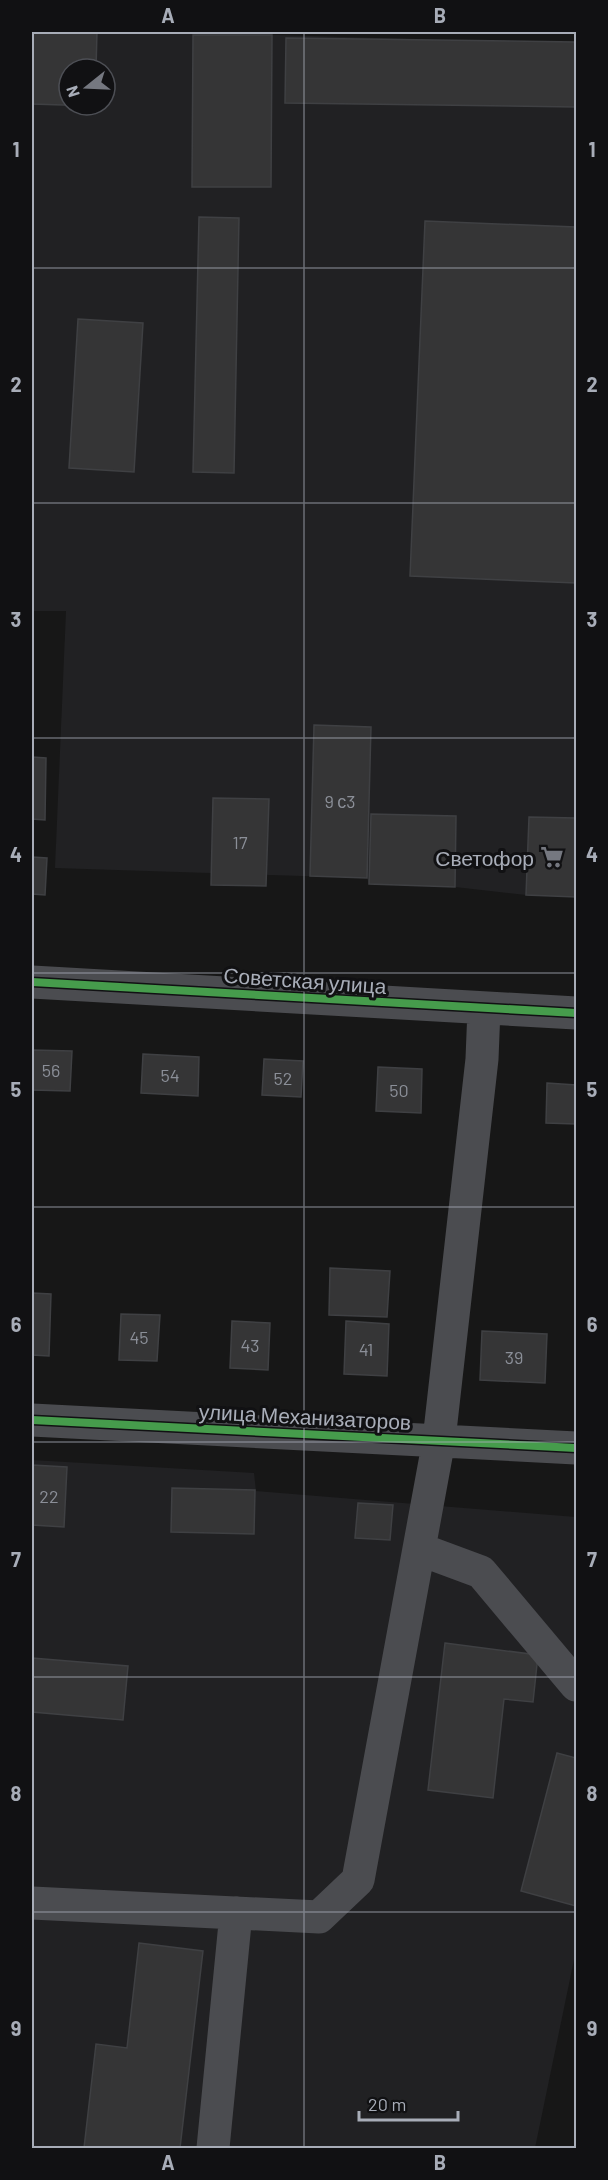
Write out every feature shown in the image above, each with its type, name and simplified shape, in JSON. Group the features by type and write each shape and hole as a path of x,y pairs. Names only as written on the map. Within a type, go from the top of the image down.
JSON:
{"street":[{"name":"Советская улица","path":"32,981 576,1013"},
{"path":"32,1903 319,1917 358,1880 439,1440 482,1059 484,1009"},
{"name":"улица Механизаторов","path":"32,1420 576,1448"},
{"path":"419,1549 481,1572 576,1685"},
{"path":"213,2148 236,1913"}],"shaded area":[{"path":"32,32 176,32 576,44 576,818 529,817 526,895 455,887 369,884 367,878 55,868 66,611 32,611"},
{"path":"32,1460 254,1473 256,1491 576,1517 576,1950 535,2148 32,2148"}],"building":[{"path":"32,32 97,32 96,57 57,57 57,105 32,104"},
{"path":"193,35 272,35 271,187 192,187"},
{"path":"286,38 576,42 576,107 285,103"},
{"path":"199,217 239,218 234,473 193,472"},
{"path":"425,221 576,227 576,583 410,576"},
{"path":"78,319 143,323 134,472 69,468"},
{"path":"314,725 371,727 367,878 310,876"},
{"path":"32,757 46,758 45,820 32,819"},
{"path":"213,798 269,799 266,886 211,885"},
{"path":"371,814 456,816 455,887 369,884"},
{"name":"Светофор","path":"529,817 576,818 576,897 526,895"},
{"path":"32,857 47,858 45,895 32,894"},
{"path":"32,1050 72,1051 70,1091 32,1090"},
{"path":"143,1054 199,1057 198,1096 141,1093"},
{"path":"264,1059 303,1061 301,1097 262,1095"},
{"path":"378,1067 422,1069 421,1113 376,1111"},
{"path":"547,1083 576,1085 576,1124 546,1123"},
{"path":"330,1268 390,1271 387,1317 329,1315"},
{"path":"32,1293 51,1294 49,1356 32,1355"},
{"path":"121,1314 160,1315 157,1361 119,1360"},
{"path":"232,1321 270,1323 268,1370 230,1368"},
{"path":"346,1321 389,1324 387,1376 344,1374"},
{"path":"482,1331 547,1334 545,1383 480,1380"},
{"path":"32,1465 67,1467 64,1527 32,1525"},
{"path":"172,1488 255,1490 254,1534 171,1532"},
{"path":"358,1503 393,1505 390,1540 355,1538"},
{"path":"445,1643 538,1655 533,1702 504,1699 493,1798 428,1790"},
{"path":"32,1658 128,1666 123,1720 32,1712"},
{"path":"557,1753 576,1758 576,1906 521,1891"},
{"path":"139,1943 203,1951 180,2148 84,2148 96,2044 127,2048"}],"cycle path":[{"path":"32,982 576,1013"},
{"path":"32,1420 576,1448"}],"place":[{"name":"Светофор","path":"552,857"}]}
